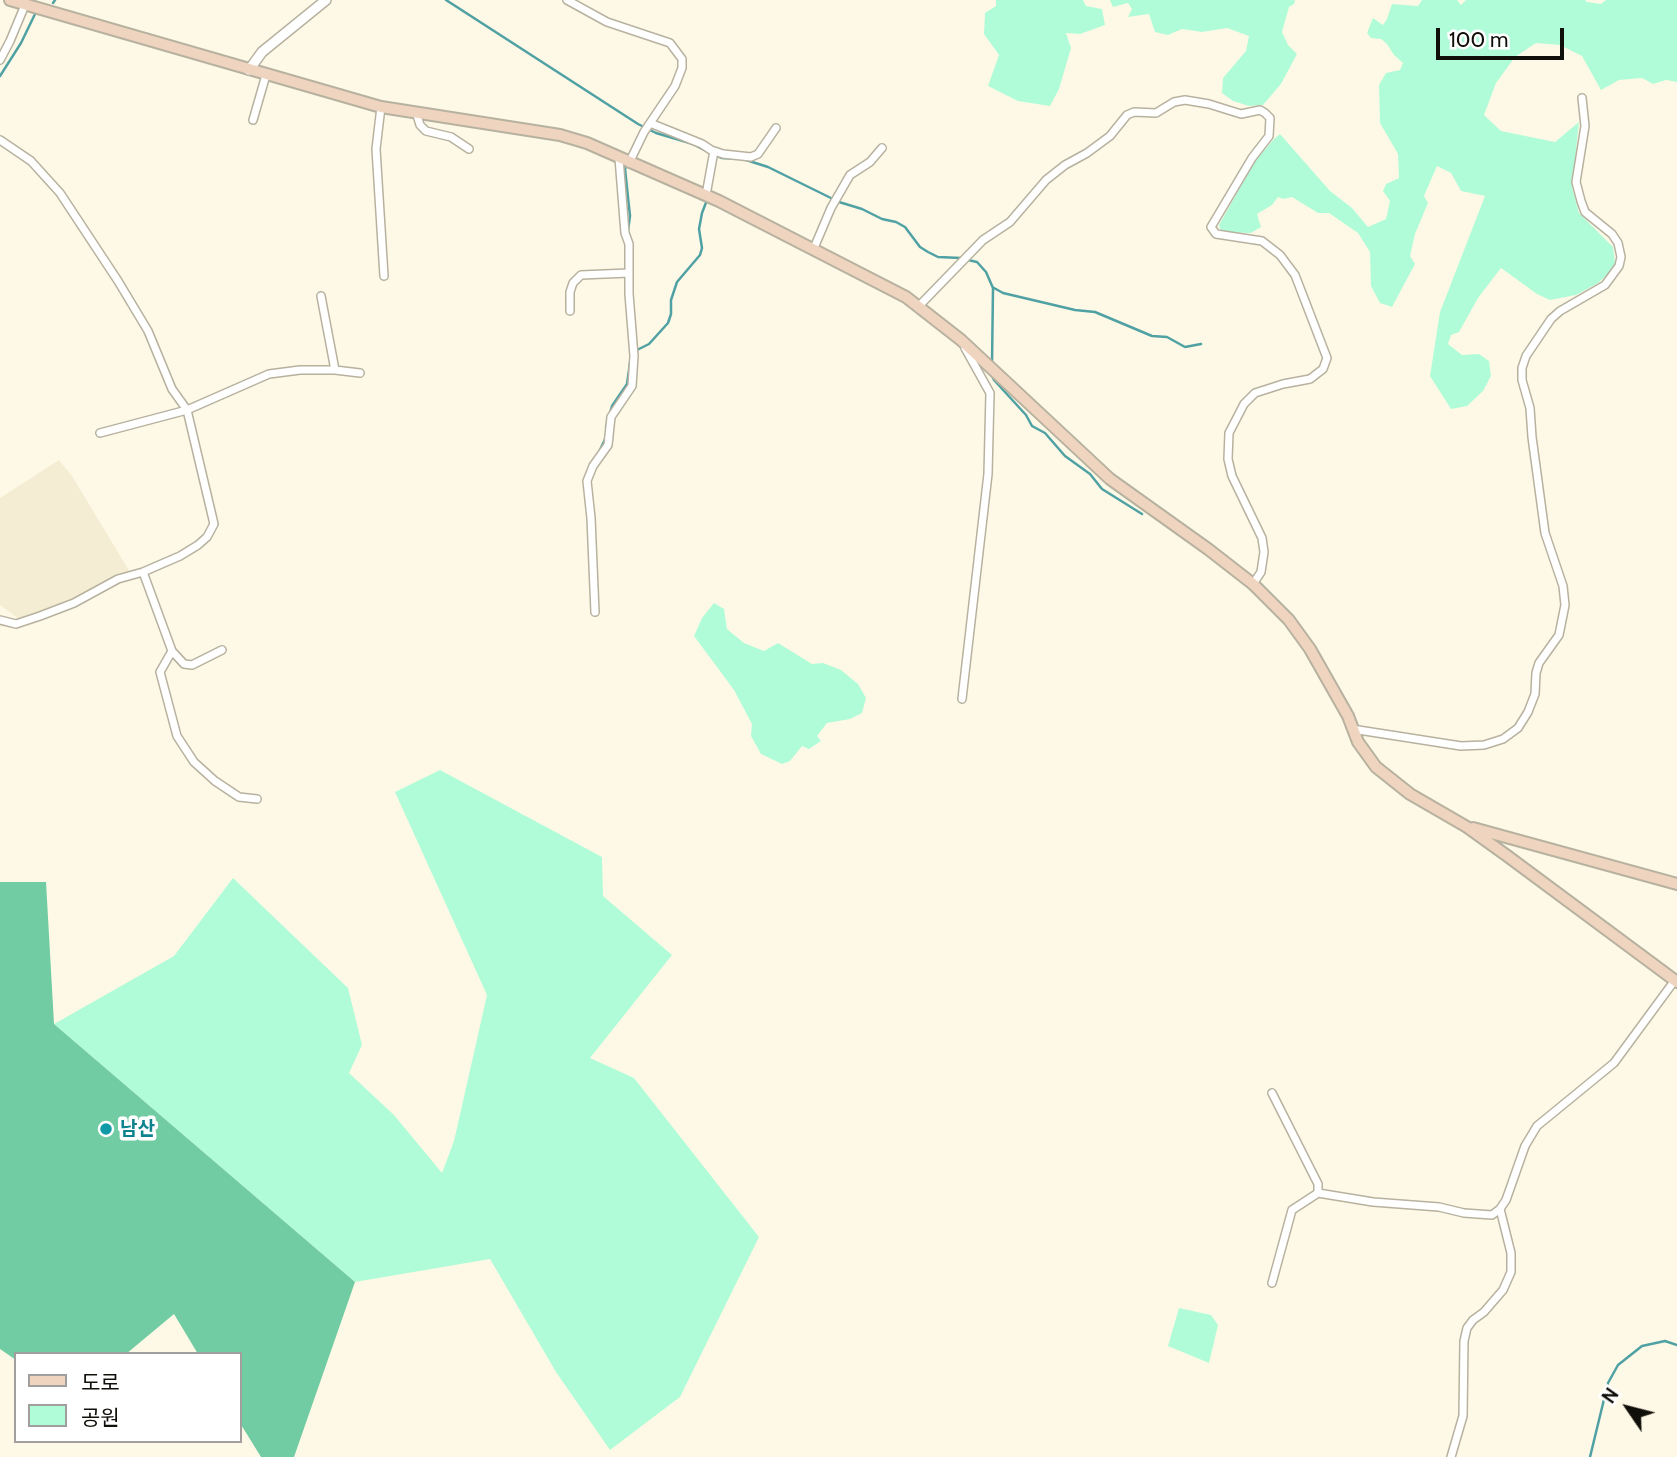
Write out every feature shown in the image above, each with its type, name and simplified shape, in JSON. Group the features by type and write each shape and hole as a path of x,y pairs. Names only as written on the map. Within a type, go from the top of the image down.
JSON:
{"main road":[{"path":"10,0 381,107 560,135 587,143 708,196 906,297 961,340 1110,479 1177,525 1253,584 1289,620 1310,649 1348,716 1365,754 1393,782 1467,827 1676,981"},
{"path":"1467,827 1677,884"}],"street":[{"path":"249,70 262,52 326,0"},
{"path":"567,0 607,22 670,43 682,59 682,68 675,86 626,161 625,233 629,244 634,352 632,386 611,417 608,445 593,466 587,481 596,612"},
{"path":"0,60 33,7"},
{"path":"253,120 266,75"},
{"path":"1352,729 1461,746 1503,739 1518,728 1528,712 1535,694 1539,663 1559,635 1565,605 1563,586 1545,533 1532,438 1531,408 1522,380 1522,368 1526,356 1551,319 1605,285 1619,267 1621,257 1618,243 1612,234 1585,212 1576,182 1585,126 1582,98"},
{"path":"919,307 983,240 1010,222 1045,180 1110,136 1127,116 1134,112 1156,113 1174,102 1185,100 1241,114 1260,110 1265,113 1270,118 1269,136 1213,221 1213,231 1224,236 1262,241 1280,255 1294,275 1327,358 1323,369 1310,379 1255,393 1244,404 1229,433 1228,459 1232,476 1262,538 1265,552 1261,572 1253,584"},
{"path":"381,107 376,149 384,276"},
{"path":"416,112 420,125 426,131 450,137 470,149"},
{"path":"650,124 714,151 751,158 758,154 776,128"},
{"path":"0,140 31,161 60,193 148,331 172,389 187,410 214,524 207,537 180,556 143,572 118,579 74,603 40,616 16,624 0,620"},
{"path":"814,248 831,208 850,175 870,162 882,148"},
{"path":"708,196 714,151"},
{"path":"570,311 570,292 573,283 581,275 629,273"},
{"path":"321,296 335,370"},
{"path":"961,340 990,393 988,474 962,699"},
{"path":"100,433 187,410 269,374 300,370 360,373"},
{"path":"143,572 172,651 184,664 192,665 222,650"},
{"path":"172,651 160,672 177,736 194,762 215,781 239,797 257,799"},
{"path":"1272,1283 1292,1210 1318,1193 1492,1215 1500,1209 1513,1185 1521,1156 1532,1134 1573,1095 1614,1063 1676,981"},
{"path":"1272,1093 1318,1184 1318,1193"},
{"path":"1451,1457 1463,1416 1464,1341 1467,1328 1503,1290 1511,1272 1511,1253 1500,1209"}],"shaded area":[{"path":"59,460 72,476 133,577 73,607 26,624 0,605 0,498"}],"green space":[{"path":"996,0 1083,0 1086,6 1102,9 1105,25 1080,34 1066,33 1071,48 1059,89 1050,106 1018,101 988,86 999,55 984,34 985,13 996,6"},
{"path":"1110,0 1295,0 1289,7 1282,32 1288,45 1297,54 1281,84 1263,105 1249,106 1233,101 1222,93 1223,78 1246,51 1249,36 1227,28 1202,32 1182,29 1168,35 1155,32 1149,14 1128,17 1132,9 1128,3 1113,7"},
{"path":"1422,0 1457,0 1461,5 1466,0 1585,0 1601,4 1606,0 1677,0 1677,82 1666,80 1653,84 1642,78 1619,80 1601,90 1582,56 1560,45 1536,43 1515,57 1496,83 1484,115 1501,131 1555,142 1579,122 1572,187 1579,213 1613,247 1615,263 1611,271 1598,283 1576,295 1550,300 1501,268 1478,298 1459,332 1451,335 1448,344 1462,355 1479,354 1489,361 1491,376 1483,391 1467,406 1451,409 1430,376 1440,312 1485,196 1461,191 1451,173 1437,166 1424,196 1428,203 1415,234 1410,256 1415,264 1392,307 1380,303 1371,286 1370,252 1358,233 1329,213 1318,213 1292,197 1278,197 1272,205 1257,214 1261,227 1251,233 1221,232 1219,225 1255,161 1280,134 1330,191 1352,208 1368,227 1386,219 1390,201 1383,191 1386,184 1399,178 1398,154 1380,123 1379,85 1386,73 1400,70 1403,63 1381,39 1371,38 1367,33 1373,18 1383,25 1392,4 1418,6"},
{"path":"714,603 724,609 727,629 744,643 764,651 778,643 812,664 823,663 841,670 858,684 866,698 862,713 850,719 827,723 817,736 821,741 809,749 802,746 790,761 782,764 761,754 751,736 752,724 734,690 694,636 702,618"},
{"path":"440,770 602,857 603,896 672,955 590,1058 634,1078 759,1237 680,1397 610,1450 556,1372 490,1259 355,1282 54,1024 174,956 233,878 348,988 362,1045 349,1073 394,1115 442,1173 454,1141 487,995 395,792"},
{"path":"0,882 46,882 54,1024 355,1282 294,1457 261,1457 242,1426 242,1352 197,1352 174,1314 128,1352 14,1352 14,1359 0,1349"},
{"path":"1179,1308 1211,1315 1218,1325 1209,1363 1168,1346"}],"waterway":[{"path":"446,0 638,124 706,151"},
{"path":"0,76 21,43 36,12"},
{"path":"715,155 743,159 768,167 839,202 896,222 905,227 920,247 938,257 961,258"},
{"path":"627,164 625,169 630,216 628,230"},
{"path":"635,351 649,344 668,323 677,282 700,255 702,248 699,229 707,200"},
{"path":"968,260 977,262 986,272 993,288 992,364"},
{"path":"994,288 1003,293 1095,312 1152,336 1167,337 1185,347 1201,344"},
{"path":"606,427 612,406 627,384 631,356"},
{"path":"991,374 1032,426 1045,433 1065,456 1090,474 1102,489 1142,514"},
{"path":"600,450 606,437"},
{"path":"1590,1457 1608,1383 1618,1365 1642,1346 1665,1341 1677,1345"}],"place":[{"name":"남산","path":"106,1129"}]}
